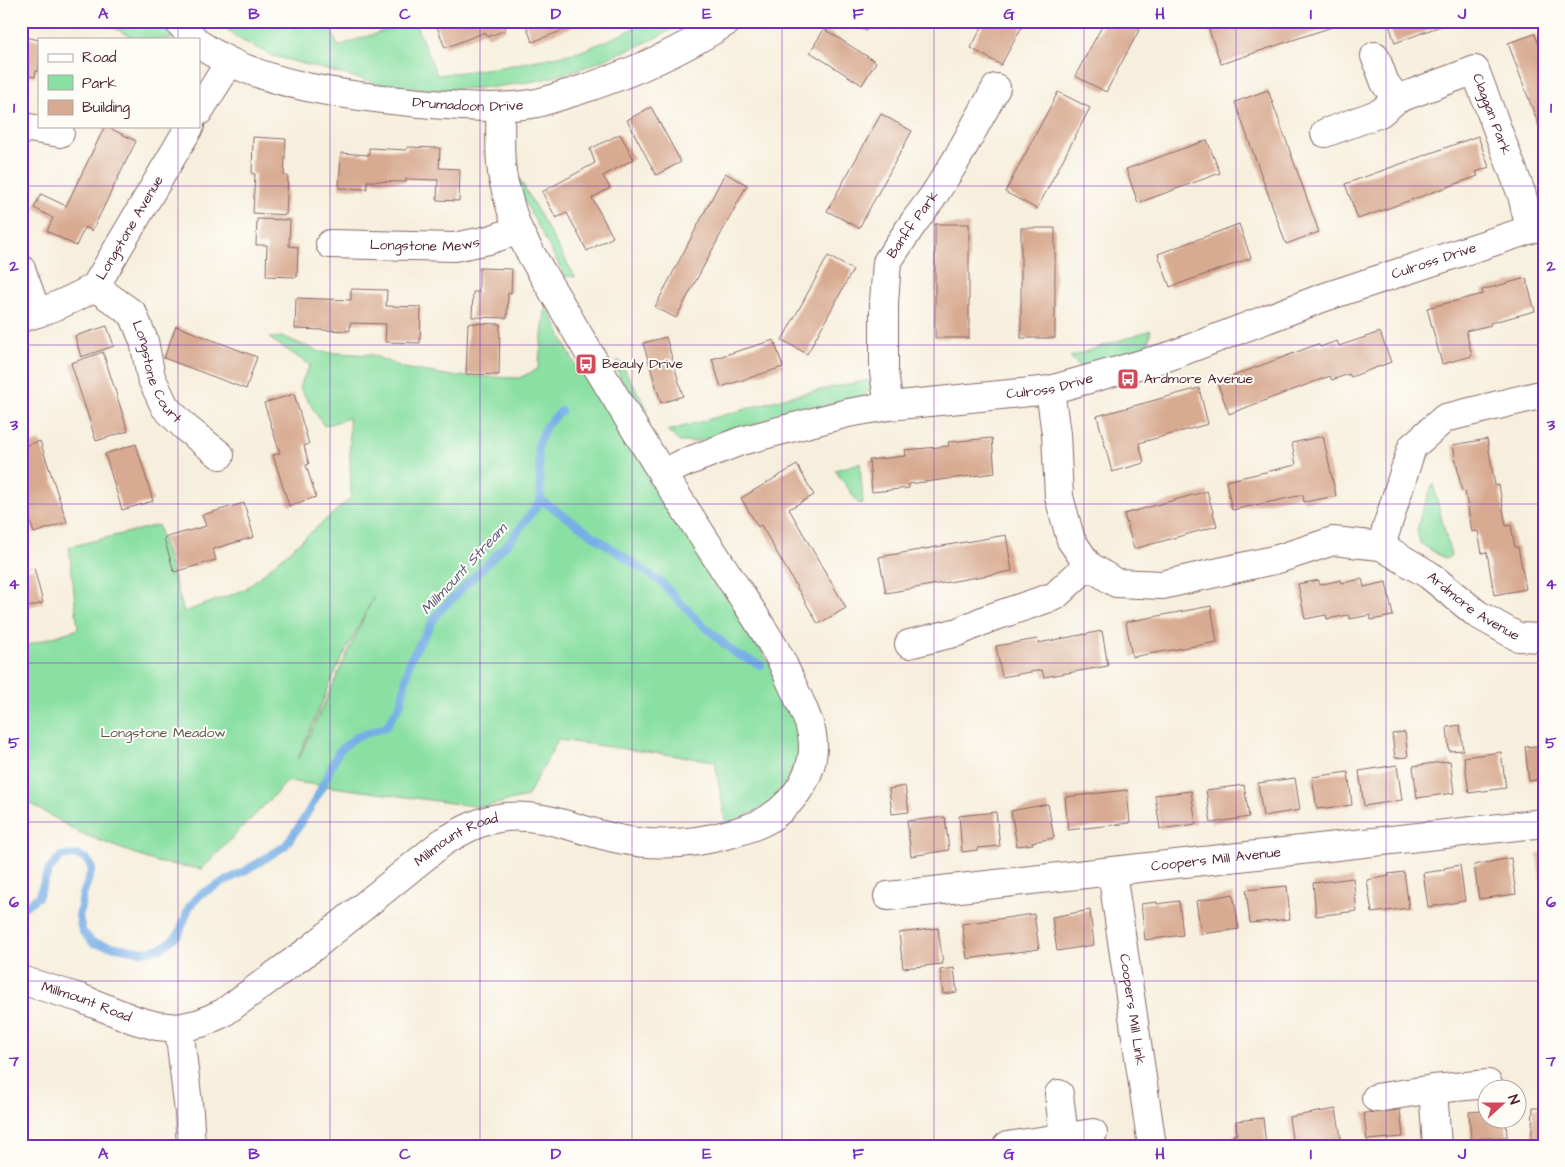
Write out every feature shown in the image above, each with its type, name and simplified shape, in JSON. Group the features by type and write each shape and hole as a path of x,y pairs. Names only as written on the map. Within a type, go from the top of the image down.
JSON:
{"street":[{"path":"178,21 193,38"},
{"name":"Drumadoon Drive","path":"200,45 229,63 256,73 286,82 341,94 437,104 500,107 538,103 600,84 660,59 701,39 728,21"},
{"path":"1375,56 1385,82 1397,99"},
{"path":"200,109 229,63"},
{"name":"Claggan Park","path":"1325,133 1380,113 1397,99 1475,70 1522,195 1537,227"},
{"name":"Banff Park","path":"889,406 884,372 884,302 887,262 951,169 996,88"},
{"path":"500,107 502,171 518,230 662,474"},
{"path":"21,131 23,127 60,133"},
{"name":"Longstone Avenue","path":"29,316 76,298 95,287 189,128"},
{"name":"Culross Drive","path":"662,474 684,463 741,441 848,413 889,406 1050,390 1170,356 1322,298 1537,227"},
{"name":"Longstone Mews","path":"330,244 454,247 489,240 518,230"},
{"path":"21,269 29,316"},
{"name":"Longstone Court","path":"95,287 133,314 144,340 151,376 165,407 187,429 220,455"},
{"name":"Ardmore Avenue","path":"1050,390 1056,434 1059,497 1072,540 1088,565 1116,583 1162,584 1278,559 1333,541 1381,546 1429,575 1477,614 1518,637 1544,638"},
{"path":"1381,546 1412,447 1445,418 1544,394"},
{"name":"Millmount Road","path":"21,980 80,998 135,1020 157,1026 179,1028 201,1023 223,1013 312,948 443,842 466,828 508,817 528,818 550,821 619,839 648,844 685,843 720,837 747,829 768,820 786,806 800,789 808,772 812,754 812,735 802,708 782,662 757,619 662,474"},
{"path":"909,644 958,632 987,619 1056,596 1088,565"},
{"name":"Coopers Mill Avenue","path":"888,896 1544,823"},
{"name":"Coopers Mill Link","path":"1112,872 1152,1146"},
{"path":"179,1028 191,1146"},
{"path":"1376,1098 1433,1089 1478,1085"},
{"path":"1433,1089 1437,1146"},
{"path":"1060,1094 1064,1137"},
{"path":"1007,1146 1093,1133"}],"green space":[{"path":"87,21 161,21 171,38 134,38 110,26"},
{"path":"219,21 328,21 338,46 414,21 437,75 502,67 579,52 625,33 645,21 686,21 652,40 586,67 542,80 494,87 436,90 380,84 273,56 235,37"},
{"path":"519,178 575,277 565,276 519,191"},
{"name":"Longstone Meadow","path":"546,303 581,374 588,374 781,682 805,749 796,775 769,804 726,826 715,761 558,740 527,797 481,807 288,781 202,869 156,862 80,833 21,798 21,647 78,629 69,547 158,525 184,612 244,590 351,498 349,418 324,426 299,387 310,365 269,338 284,337 320,352 372,355 404,368 452,376 519,378 538,369","holes":["374,596 299,758 337,668"]},
{"path":"1151,330 1148,344 1126,354 1080,367 1070,357"},
{"path":"619,360 648,410 640,414 614,365"},
{"path":"874,379 869,391 862,397 779,417 695,442 679,442 668,431 791,396"},
{"path":"860,463 863,503 859,504 835,470"},
{"path":"1433,484 1451,556 1445,559 1420,543 1417,531 1421,514"}],"building":[{"path":"435,21 503,21 506,30 487,37 485,32 445,48"},
{"path":"525,21 588,21 532,42"},
{"path":"847,21 871,21 866,31"},
{"path":"985,21 1025,21 1001,65 971,48"},
{"path":"1105,21 1144,21 1106,92 1075,76"},
{"path":"1236,21 1347,22 1221,64 1209,30"},
{"path":"1388,21 1454,21 1395,43"},
{"path":"824,29 876,62 862,85 810,52"},
{"path":"1535,34 1544,59 1544,140 1508,43"},
{"path":"21,36 38,40 38,71 36,71 35,77 21,74"},
{"path":"1268,90 1319,232 1286,244 1235,102"},
{"path":"1058,92 1090,108 1037,209 1005,192"},
{"path":"651,107 681,162 656,175 627,120"},
{"path":"881,114 912,131 859,228 827,211"},
{"path":"104,128 109,128 136,141 92,231 85,227 76,246 47,231 53,218 34,208 41,194 66,206"},
{"path":"620,134 634,159 603,176 610,188 592,198 613,237 587,251 567,213 556,218 542,192 595,163 590,149"},
{"path":"1478,136 1489,167 1476,172 1478,176 1358,219 1345,184"},
{"path":"253,137 286,139 284,176 288,176 286,215 253,213 255,174 252,174"},
{"path":"1207,140 1220,173 1138,203 1126,169"},
{"path":"407,147 440,148 439,168 460,169 459,201 437,200 438,180 406,179 406,182 367,181 367,189 339,188 341,153 369,155 369,148 407,150"},
{"path":"725,173 747,185 676,318 655,307"},
{"path":"257,219 290,220 289,246 298,247 297,277 266,276 267,245 256,245"},
{"path":"935,224 969,224 969,338 935,338"},
{"path":"1239,224 1251,258 1170,287 1158,254"},
{"path":"1021,228 1055,228 1055,338 1021,338"},
{"path":"828,256 853,270 807,354 782,340"},
{"path":"479,268 512,269 511,293 508,293 507,318 472,317 473,292 479,292"},
{"path":"1526,278 1535,311 1466,331 1472,356 1442,364 1427,308 1483,294 1482,290"},
{"path":"351,289 387,290 386,306 421,307 420,343 385,342 386,324 350,323 350,331 295,329 296,298 351,300"},
{"path":"468,323 500,324 499,375 466,374"},
{"path":"107,326 114,346 81,357 75,336"},
{"path":"176,326 257,357 246,389 164,358"},
{"path":"1380,332 1391,362 1351,377 1349,374 1332,380 1330,376 1229,414 1217,382 1318,344 1320,347 1337,341 1339,346"},
{"path":"666,337 683,396 661,403 643,343"},
{"path":"774,340 783,367 721,387 712,359"},
{"path":"103,352 128,431 96,441 71,363"},
{"path":"1199,388 1208,424 1139,443 1144,463 1112,472 1097,416"},
{"path":"294,394 309,444 304,446 309,464 306,465 316,497 289,506 273,455 280,453 264,403"},
{"path":"1323,436 1336,496 1304,502 1303,495 1232,510 1226,481 1296,465 1292,443"},
{"path":"992,438 995,473 909,484 909,488 872,492 869,460 906,456 905,450 949,446 948,442"},
{"path":"1487,439 1495,486 1499,485 1506,526 1511,525 1515,547 1518,547 1526,589 1494,595 1487,552 1482,553 1478,531 1472,532 1465,491 1462,492 1453,445"},
{"path":"40,441 67,522 34,533 21,494 21,447"},
{"path":"136,444 153,501 122,510 105,454"},
{"path":"797,465 814,495 789,509 846,608 818,624 761,525 758,527 741,498"},
{"path":"1207,491 1217,526 1134,549 1124,514"},
{"path":"244,503 254,537 213,549 216,560 174,572 164,538 206,526 202,515"},
{"path":"1006,535 1012,571 886,593 879,557"},
{"path":"34,568 43,603 21,609 21,572"},
{"path":"1362,579 1364,587 1386,582 1393,616 1371,620 1370,615 1350,619 1348,615 1327,619 1326,615 1305,619 1298,584 1319,580 1319,585 1341,580 1342,583"},
{"path":"1211,606 1217,642 1132,657 1126,622"},
{"path":"1102,631 1108,666 1044,677 1042,670 1002,677 996,646 1037,639 1038,643"},
{"path":"1460,725 1463,750 1449,751 1447,727"},
{"path":"1405,732 1408,757 1395,758 1392,734"},
{"path":"1544,745 1544,779 1529,781 1525,747"},
{"path":"1501,752 1506,788 1469,793 1464,757"},
{"path":"1450,761 1454,793 1417,798 1413,766"},
{"path":"1397,765 1402,800 1364,806 1359,771"},
{"path":"1348,772 1352,805 1317,809 1312,777"},
{"path":"1295,778 1300,810 1263,816 1258,783"},
{"path":"1244,785 1249,817 1211,823 1206,790"},
{"path":"905,786 909,812 892,814 889,789"},
{"path":"1127,790 1130,823 1068,830 1065,797"},
{"path":"1191,791 1196,824 1160,829 1155,795"},
{"path":"1048,804 1054,838 1017,846 1011,811"},
{"path":"996,812 1000,846 962,852 959,816"},
{"path":"945,817 949,850 911,856 907,821"},
{"path":"1544,853 1544,887 1541,887 1537,854"},
{"path":"1511,858 1516,894 1479,899 1474,865"},
{"path":"1460,865 1465,901 1428,907 1423,873 1444,870 1444,868"},
{"path":"1404,872 1409,908 1372,913 1367,880"},
{"path":"1353,878 1357,911 1316,916 1313,883"},
{"path":"1287,886 1290,919 1250,923 1246,890"},
{"path":"1233,894 1239,929 1201,934 1196,901"},
{"path":"1179,901 1183,935 1145,940 1141,904"},
{"path":"1090,910 1094,945 1057,951 1052,917"},
{"path":"1034,914 1039,949 967,959 962,924"},
{"path":"938,928 943,964 903,968 899,933"},
{"path":"954,968 957,992 943,994 940,970"},
{"path":"1387,1107 1387,1111 1400,1110 1403,1137 1367,1140 1364,1113 1377,1112 1377,1108"},
{"path":"1533,1108 1544,1108 1544,1146 1531,1146"},
{"path":"1336,1109 1342,1143 1328,1146 1293,1146 1289,1117"},
{"path":"1478,1111 1478,1130 1507,1130 1507,1137 1471,1139 1469,1112"},
{"path":"1263,1118 1266,1146 1239,1146 1239,1144 1235,1144 1233,1135 1237,1134 1236,1121"}],"waterway":[{"path":"541,500 538,446 546,426 561,411"},
{"path":"541,500 661,582 697,620 736,654 761,665"},
{"name":"Millmount Stream","path":"21,909 38,897 49,870 61,856 76,855 87,859 92,869 83,895 79,916 82,931 93,943 144,952 162,948 179,934 189,907 201,894 248,869 285,846 318,795 339,751 356,737 386,727 401,703 410,660 437,614 511,540 541,500"}],"place":[{"name":"Beauly Drive","path":"586,364"},
{"name":"Ardmore Avenue","path":"1128,379"}]}
